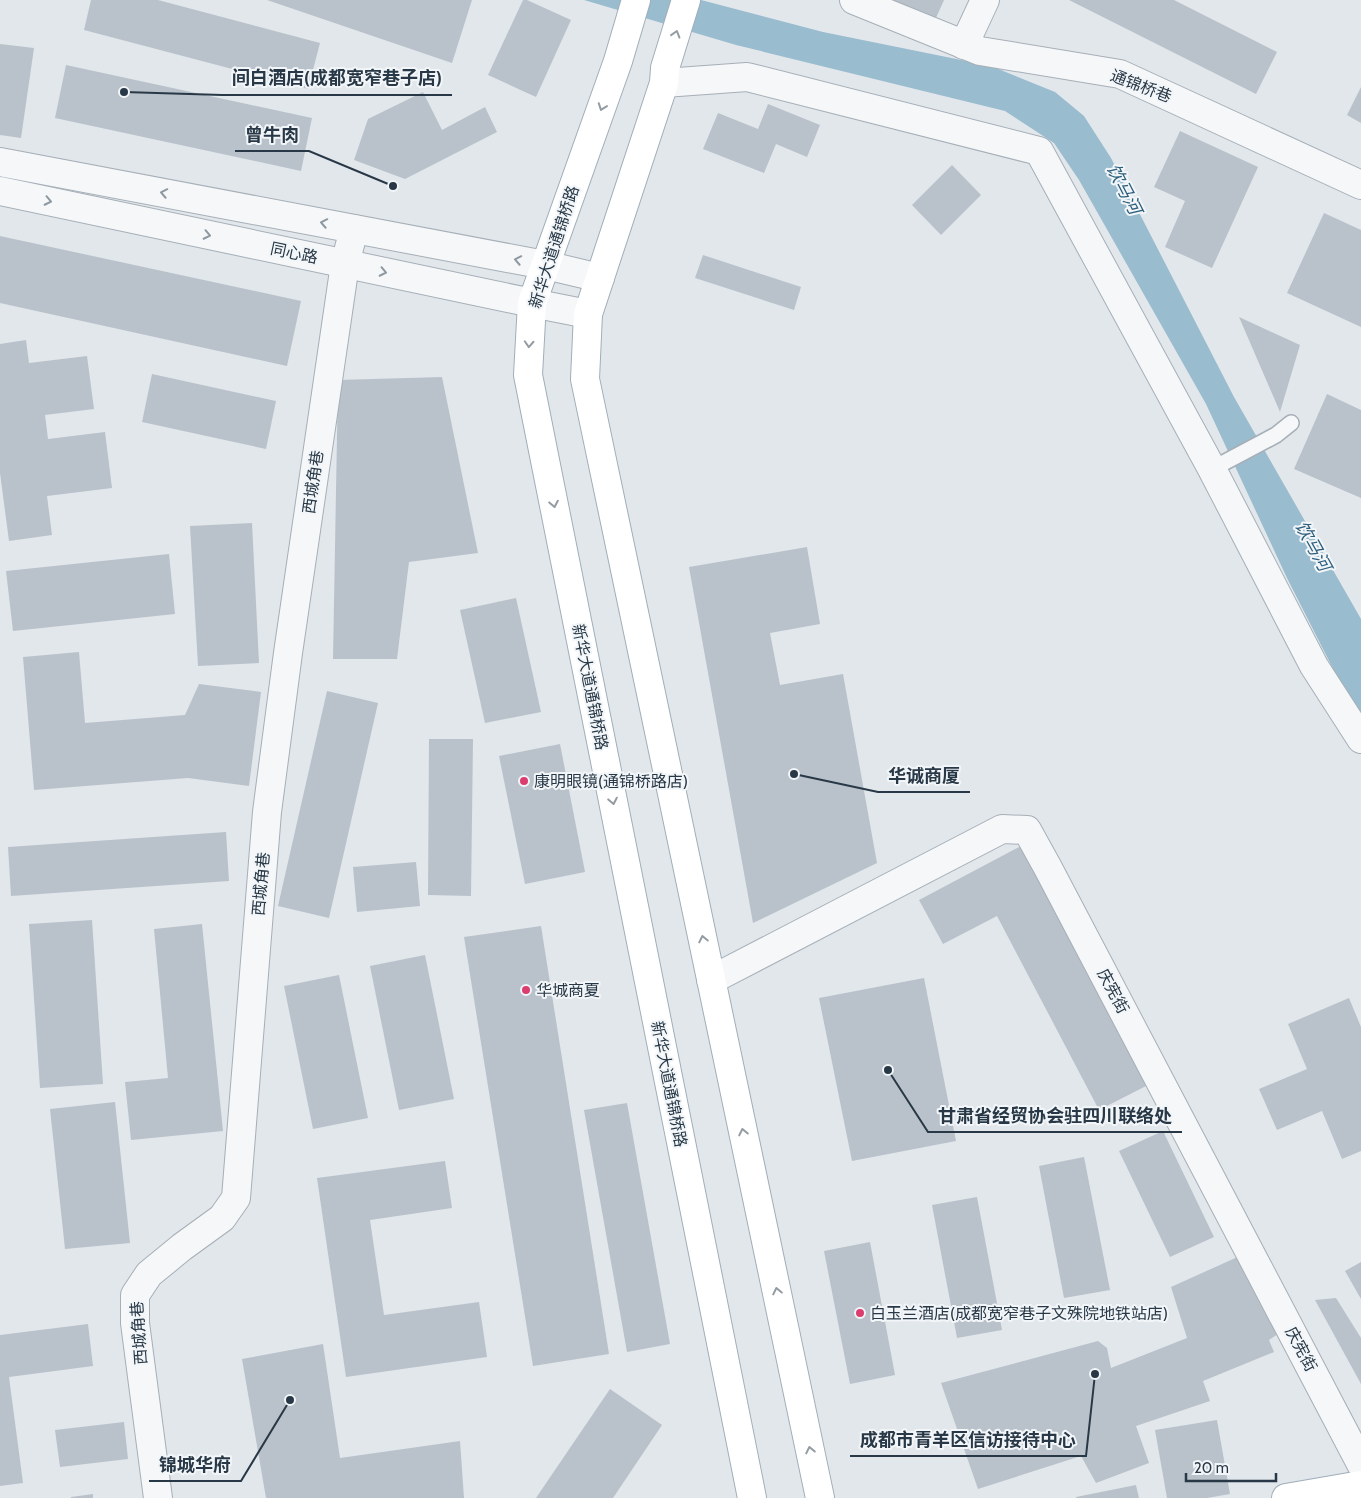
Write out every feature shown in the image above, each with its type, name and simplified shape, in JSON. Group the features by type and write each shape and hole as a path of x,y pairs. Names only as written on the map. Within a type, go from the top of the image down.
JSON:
{"main road":[{"name":"新华大道通锦桥路","path":"636,0 618,61 532,303 528,375 752,1498"},
{"path":"686,0 665,76 588,314 585,379 820,1498"},
{"path":"1286,1498 1361,1484"}],"street":[{"name":"通锦桥巷","path":"854,0 980,51 1120,74 1361,184"},
{"path":"964,45 985,0"},
{"path":"665,76 747,77 1039,151 1212,469 1314,666 1361,739"},
{"path":"0,162 546,265 600,278"},
{"name":"同心路","path":"0,191 588,314"},
{"name":"西城角巷","path":"158,1498 135,1323 134,1295 149,1274 222,1218 236,1198 267,812 288,652 345,264 354,229"},
{"name":"庆宪街","path":"711,980 1002,829 1027,830 1053,876 1361,1464"}],"lane":[{"path":"1212,469 1276,435 1291,423"}],"water":[{"name":"饮马河","path":"584,0 701,0 823,32 991,66 1055,92 1084,116 1111,158 1234,397 1361,619 1361,724 1287,578 1206,404 1079,180 1054,143 1005,111 736,45"}],"building":[{"path":"91,0 158,0 320,43 308,89 84,30"},
{"path":"267,0 472,0 452,63"},
{"path":"523,0 527,0 571,20 536,97 488,75"},
{"path":"889,0 944,0 935,20"},
{"path":"1069,0 1174,0 1277,52 1256,94"},
{"path":"0,44 34,48 21,138 0,135"},
{"path":"66,65 312,118 301,171 55,118"},
{"path":"1361,87 1361,123 1347,115"},
{"path":"423,92 442,130 485,107 497,132 405,179 354,160 368,119"},
{"path":"768,104 820,125 807,157 776,144 764,173 703,149 718,113 758,129"},
{"path":"1180,131 1258,167 1212,268 1165,247 1185,201 1154,187"},
{"path":"952,165 981,195 941,235 912,205"},
{"path":"1324,213 1361,230 1361,327 1287,293"},
{"path":"0,236 301,301 287,366 0,303"},
{"path":"703,255 801,287 794,310 695,278"},
{"path":"1239,317 1300,345 1280,412"},
{"path":"26,340 29,363 87,356 94,409 45,415 48,439 105,432 112,488 47,496 52,535 9,541 0,473 0,344"},
{"path":"152,374 276,401 266,449 142,422"},
{"path":"442,377 478,553 409,562 397,659 333,659 338,380"},
{"path":"1327,394 1361,410 1361,498 1294,469"},
{"path":"252,523 259,663 198,666 190,526"},
{"path":"807,547 820,624 770,633 780,685 843,674 877,863 753,923 689,567"},
{"path":"169,554 175,614 13,631 6,571"},
{"path":"516,598 541,712 485,723 460,610"},
{"path":"79,652 85,723 185,715 199,684 261,692 249,786 188,778 34,790 23,657"},
{"path":"327,691 378,703 329,918 278,906"},
{"path":"429,739 473,739 471,896 428,895"},
{"path":"560,744 585,872 525,884 499,756"},
{"path":"226,832 229,881 11,896 8,847"},
{"path":"1021,846 1148,1085 1099,1110 997,916 943,944 919,900"},
{"path":"416,862 420,906 357,912 353,867"},
{"path":"92,920 103,1084 40,1088 29,924"},
{"path":"202,924 223,1131 131,1140 125,1082 168,1078 154,929"},
{"path":"541,926 609,1354 533,1366 464,937"},
{"path":"425,955 454,1099 399,1110 370,966"},
{"path":"339,975 368,1118 313,1129 284,986"},
{"path":"924,978 956,1141 852,1161 819,998"},
{"path":"1349,998 1361,1027 1361,1151 1342,1159 1322,1111 1277,1130 1259,1089 1307,1069 1288,1024"},
{"path":"115,1102 130,1243 65,1249 50,1109"},
{"path":"627,1103 670,1344 627,1352 584,1110"},
{"path":"1163,1131 1214,1237 1170,1257 1119,1151"},
{"path":"1084,1157 1110,1290 1064,1298 1039,1166"},
{"path":"445,1161 452,1208 370,1220 384,1315 479,1302 487,1357 346,1377 317,1178"},
{"path":"977,1197 1002,1330 957,1338 932,1205"},
{"name":"白玉兰酒店(成都宽窄巷子文殊院地铁站店)","path":"870,1242 895,1375 850,1384 824,1251"},
{"path":"1242,1255 1278,1334 1269,1340 1274,1352 1203,1381 1210,1401 1136,1426 1149,1463 1096,1483 1081,1456 978,1489 941,1383 1098,1341 1107,1348 1111,1368 1187,1338 1171,1287"},
{"path":"1361,1262 1361,1299 1345,1271"},
{"path":"1336,1298 1361,1338 1361,1384 1315,1300"},
{"path":"88,1324 93,1366 9,1377 23,1483 0,1486 0,1335"},
{"path":"323,1344 340,1458 460,1441 464,1498 266,1498 242,1359"},
{"path":"610,1389 662,1425 613,1498 536,1498"},
{"path":"1217,1420 1230,1494 1207,1498 1167,1498 1155,1430"},
{"path":"124,1422 128,1459 60,1467 55,1430"},
{"path":"1136,1485 1139,1498 1076,1498 1076,1497"},
{"path":"93,1494 93,1498 71,1498 71,1497"}],"place":[{"name":"间白酒店(成都宽窄巷子店)","path":"124,92"},
{"name":"曾牛肉","path":"393,186"},
{"name":"华诚商厦","path":"794,774"},
{"name":"康明眼镜(通锦桥路店)","path":"524,781"},
{"name":"华城商夏","path":"526,990"},
{"name":"甘肃省经贸协会驻四川联络处","path":"888,1070"},
{"name":"白玉兰酒店(成都宽窄巷子文殊院地铁站店)","path":"860,1313"},
{"name":"成都市青羊区信访接待中心","path":"1095,1374"},
{"name":"锦城华府","path":"290,1400"}]}
